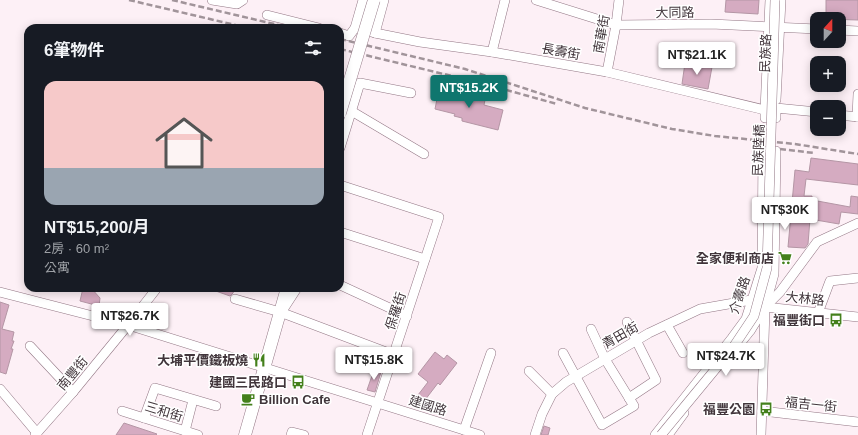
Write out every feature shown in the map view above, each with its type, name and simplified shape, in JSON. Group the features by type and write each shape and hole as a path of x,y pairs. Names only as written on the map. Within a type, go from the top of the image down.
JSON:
{"main road":[{"path":"346,112 374,0"},
{"path":"245,435 286,292"}],"street":[{"path":"212,0 237,4 243,0"},
{"path":"344,34 349,36 354,28 363,0"},
{"path":"374,33 384,0"},
{"path":"492,52 505,0"},
{"name":"大同路","path":"536,0 616,25 711,24 810,29"},
{"name":"南華街","path":"607,72 619,0"},
{"name":"民族路","path":"765,110 770,0"},
{"name":"民族陸橋","path":"661,435 732,348 754,316 761,292 767,268 775,0"},
{"name":"民族路","path":"776,108 780,0"},
{"path":"267,15 303,24"},
{"name":"長壽街","path":"354,28 420,42 492,52 607,72 765,110 765,118 776,118 776,108"},
{"path":"846,30 858,31"},
{"path":"344,124 346,112 360,83 411,93"},
{"path":"846,116 858,117 858,94"},
{"path":"776,108 810,111"},
{"path":"346,112 424,154"},
{"name":"介壽路","path":"655,435 746,319 762,268 763,151 776,151 774,274 765,307 750,331 704,387 668,435"},
{"name":"保羅街","path":"344,186 439,217 367,435"},
{"path":"761,435 765,307 780,292 817,242 858,223"},
{"path":"344,233 425,259"},
{"path":"762,241 774,245"},
{"path":"818,313 830,281 858,278"},
{"path":"344,287 407,316"},
{"name":"建國路","path":"0,292 128,325 264,369 480,435"},
{"name":"南豐街","path":"36,434 73,392 154,292"},
{"path":"280,312 282,292"},
{"path":"280,312 293,292"},
{"path":"235,299 280,312 394,355"},
{"name":"大林路","path":"751,300 765,307 858,317"},
{"name":"青田街","path":"535,435 542,414 552,394 566,382 637,340 700,309 751,300"},
{"path":"627,322 656,380 629,398"},
{"path":"666,325 683,353"},
{"path":"563,353 602,425 634,406 605,359 591,329"},
{"path":"30,346 73,392"},
{"path":"464,430 490,353"},
{"path":"529,371 552,394"},
{"path":"144,418 155,388 216,406"},
{"path":"0,389 36,434"},
{"path":"185,431 193,400"},
{"name":"三和街","path":"122,411 198,435"},
{"name":"福吉一街","path":"762,411 858,422"},
{"path":"291,435 292,432 304,435"}],"building":[{"path":"726,0 759,0 758,14 725,12"},
{"path":"826,0 858,0 858,20 846,20 846,12 826,12"},
{"path":"685,63 712,67 708,89 682,84"},
{"path":"442,89 485,100 484,105 503,110 498,130 462,121 462,118 454,116 455,114 435,109 438,94 440,94"},
{"path":"811,158 858,164 858,185 806,179 804,196 812,196 812,200 850,207 851,196 858,197 858,214 841,212 839,224 810,219 808,244 805,248 788,247 795,170 809,172"},
{"path":"82,292 95,292 100,298 99,306 80,301"},
{"path":"219,292 233,292 230,296"},
{"path":"0,302 9,305 2,329 14,332 12,341 14,341 11,349 13,349 6,374 0,372"},
{"path":"435,352 444,359 447,355 457,363 440,385 438,383 425,400 418,395 428,382 418,374"},
{"path":"374,370 381,372 375,392 367,390"},
{"path":"124,423 157,434 116,435"},
{"path":"544,426 550,428 548,435 541,435"}],"railway":[{"path":"129,0 231,24"},
{"path":"172,0 274,24"},
{"path":"344,40 465,69 585,108 672,129 715,136 795,144 858,154"},
{"path":"344,50 481,83 557,104"},
{"path":"780,149 814,153"}],"place":[{"name":"全家便利商店","path":"785,258"},
{"name":"福豐街口","path":"836,320"},
{"name":"大埔平價鐵板燒","path":"259,360"},
{"name":"建國三民路口","path":"298,382"},
{"name":"Billion Cafe","path":"248,399"},
{"name":"福豐公園","path":"766,409"}]}
